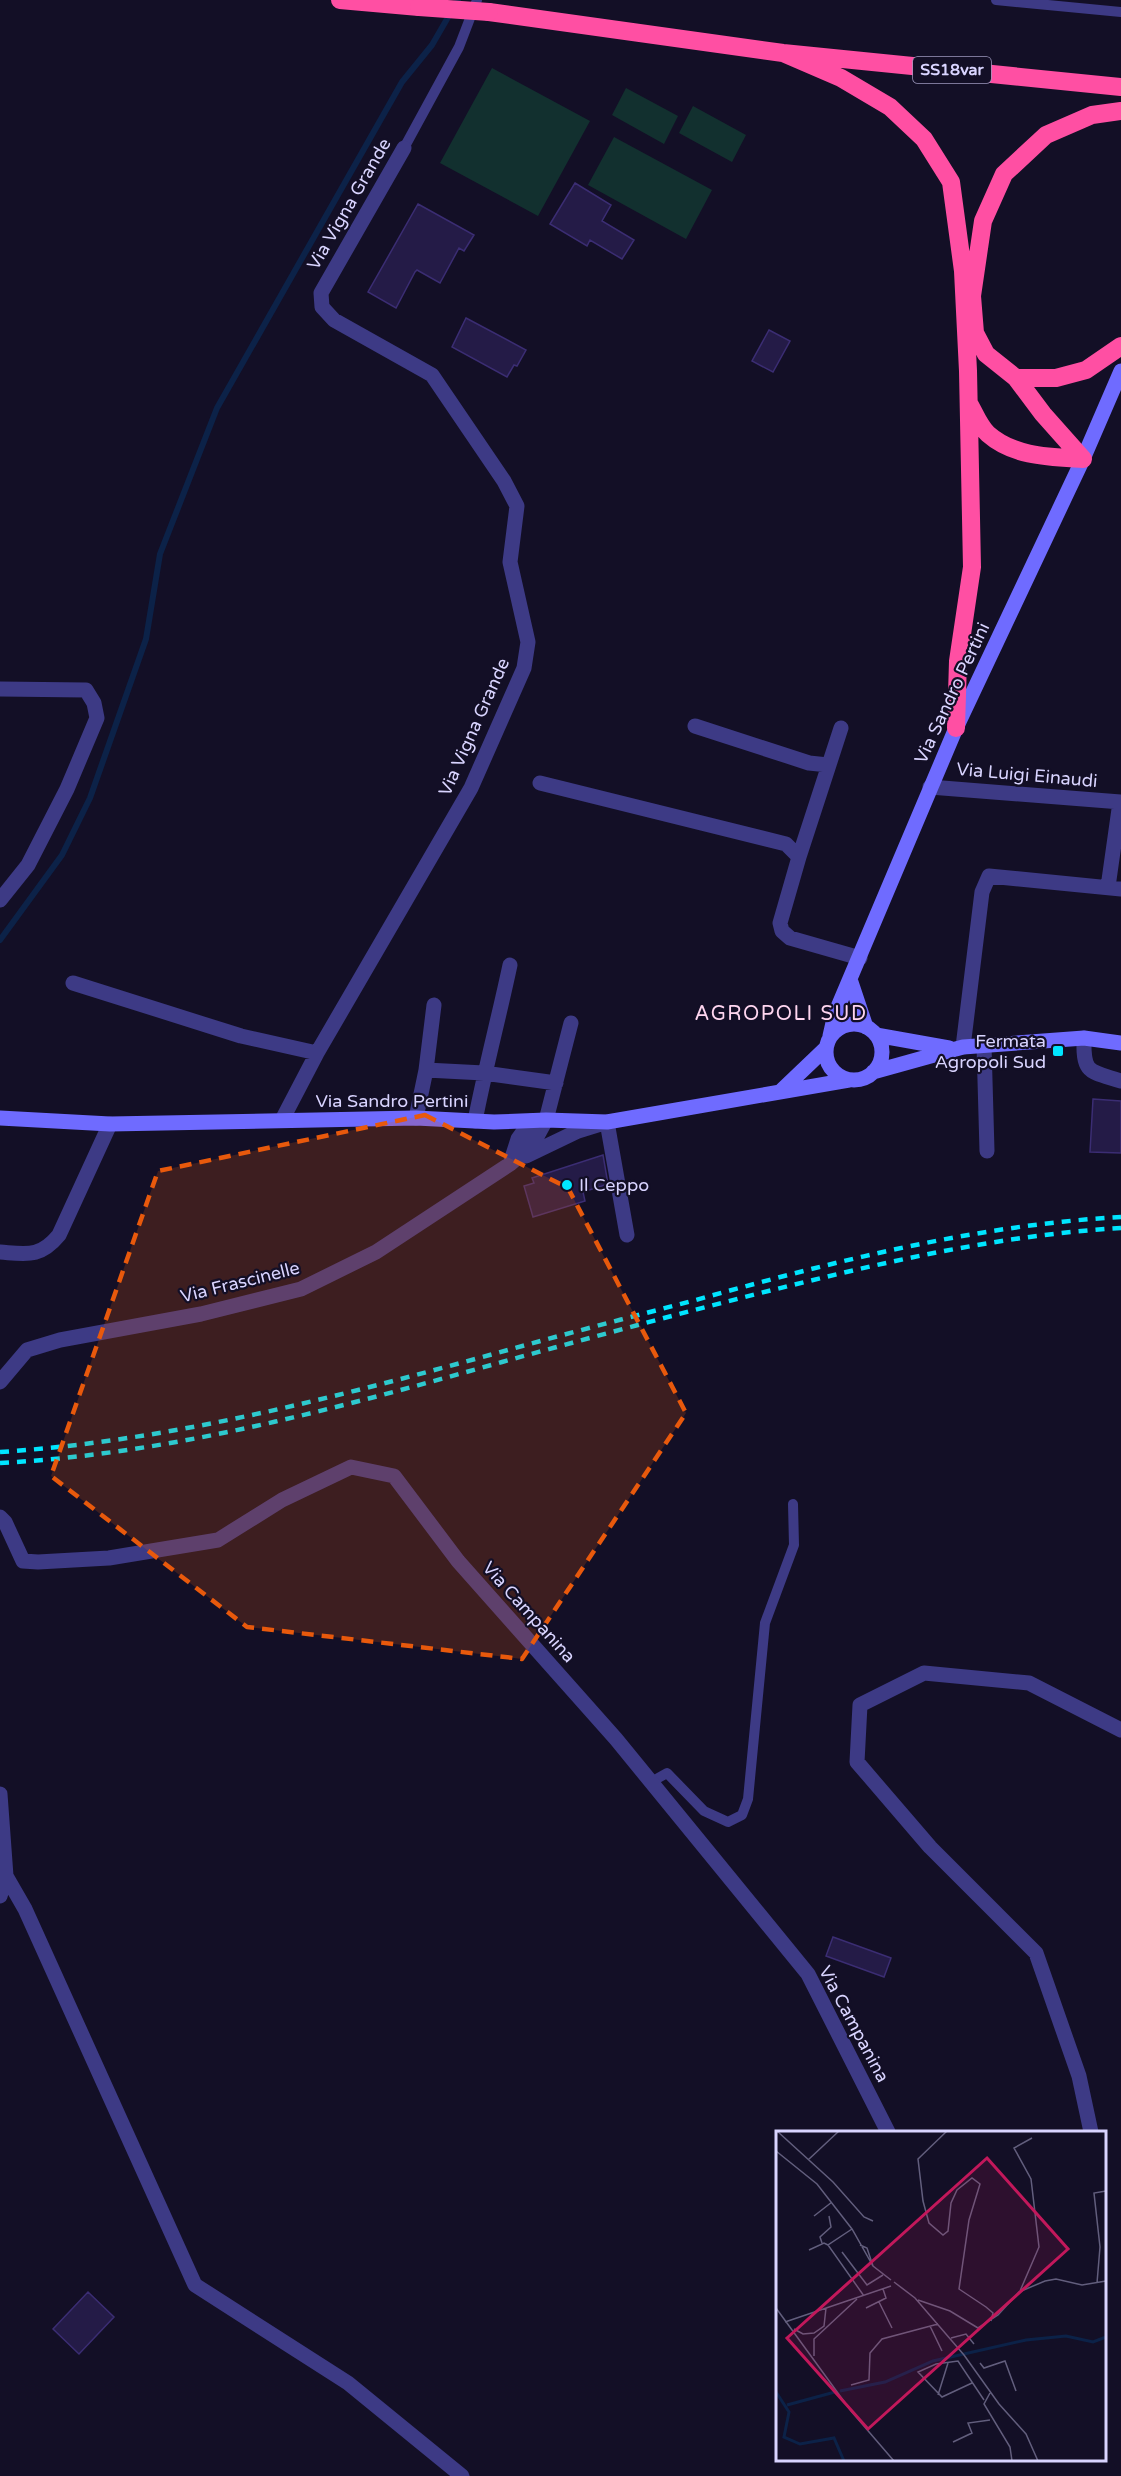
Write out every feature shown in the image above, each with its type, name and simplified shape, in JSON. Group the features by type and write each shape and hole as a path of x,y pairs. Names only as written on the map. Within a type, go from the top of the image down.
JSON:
{"highway":[{"name":"SS18var","path":"340,0 419,7 483,6 783,53 1121,87"},
{"path":"783,53 841,78 890,107 924,139 951,182 963,271 969,404 972,567 958,661 956,728"},
{"path":"1083,459 1043,414 1016,378 986,354 975,333 972,296 983,221 1004,174 1046,135 1092,115 1121,111"},
{"path":"1016,378 1056,378 1086,370 1121,346"},
{"path":"969,404 987,433 1018,452 1047,457 1083,459"}],"street":[{"name":"Via Vigna Grande","path":"282,1120 317,1053 471,788 524,668 528,642 510,562 517,506 504,481 432,375 334,320 322,307 321,292 404,148"},
{"name":"Via Sandro Pertini","path":"828,1042 835,1014 851,982 930,787 1083,459 1121,371"},
{"path":"0,689 86,690 94,703 97,718 67,789 28,865 0,900"},
{"path":"695,726 809,764 828,765"},
{"path":"841,728 799,856 780,923 782,931 790,938 860,958"},
{"path":"540,783 786,844 799,856"},
{"name":"Via Luigi Einaudi","path":"930,787 1120,802"},
{"path":"958,1048 982,892 988,876 1114,888 1120,802"},
{"path":"475,1121 510,965"},
{"path":"74,982 241,1036 317,1053"},
{"path":"851,982 871,1031 882,1050 878,1065 873,1072"},
{"path":"416,1118 426,1070 434,1005"},
{"path":"511,1159 522,1131 538,1120 556,1083 572,1023"},
{"path":"782,1090 842,1026 858,1024 871,1031 958,1048"},
{"path":"828,1042 826,1057 834,1072 849,1080 858,1080 873,1072 958,1048 1084,1038 1121,1043"},
{"path":"1084,1038 1084,1061 1088,1068 1121,1081"},
{"path":"984,1045 987,1151"},
{"path":"426,1070 484,1073 556,1083"},
{"name":"Via Sandro Pertini","path":"0,1118 110,1124 416,1118 494,1122 538,1120 607,1122 849,1080"},
{"path":"494,1122 509,1131 513,1143 511,1159"},
{"path":"607,1122 627,1235"},
{"name":"Via Frascinelle","path":"0,1382 27,1350 60,1340 201,1314 301,1289 376,1252 511,1159 578,1131 607,1122"},
{"path":"0,1252 32,1254 48,1249 59,1235 110,1124"},
{"name":"Via Campanina","path":"0,1517 5,1522 23,1561 109,1558 218,1540 282,1500 351,1467 394,1476 458,1561 616,1738 808,1974 887,2131"},
{"path":"1091,2131 1079,2076 1036,1953 930,1847 857,1762 860,1705 924,1673 1029,1683 1121,1730"},
{"path":"0,1794 6,1876 0,1896"},
{"path":"6,1876 25,1909 195,2285 348,2383 462,2476"}],"lane":[{"path":"996,0 1121,12"},
{"name":"Via Vigna Grande","path":"404,148 483,6"},
{"path":"651,1782 667,1773 704,1811 728,1822 742,1815 748,1799 765,1623 794,1545 793,1504"}],"highlighted area":[{"path":"425,1115 568,1188 686,1413 522,1659 247,1627 51,1476 158,1171"}],"green space":[{"path":"492,68 590,121 538,216 440,163"},
{"path":"626,88 678,116 664,144 612,115"},
{"path":"693,106 746,135 732,162 679,133"},
{"path":"614,137 712,190 686,239 588,185"}],"building":[{"path":"575,183 611,205 602,221 634,240 622,259 590,240 587,246 550,224"},
{"path":"418,204 474,235 464,251 459,248 440,283 417,270 396,308 368,292"},
{"path":"466,318 526,350 517,366 514,365 507,377 452,347"},
{"path":"769,330 790,341 773,372 752,361"},
{"path":"1093,1099 1121,1101 1121,1153 1090,1152"},
{"name":"Il Ceppo","path":"603,1155 608,1184 583,1192 585,1201 533,1217 524,1186 534,1183 532,1178"},
{"path":"833,1937 891,1958 884,1977 826,1956"},
{"path":"88,2292 114,2317 79,2354 53,2329"}],"waterway":[{"path":"0,940 62,855 90,798 146,639 160,554 217,408 402,82 432,45 458,0"}],"railway":[{"path":"0,1452 63,1446 189,1428 374,1386 851,1259 904,1247 1012,1228 1121,1217"},
{"path":"0,1463 128,1450 254,1426 379,1396 655,1320 847,1272 964,1247 1042,1235 1121,1228"}],"place":[{"name":"Fermata Agropoli Sud","path":"1058,1051"},
{"name":"Il Ceppo","path":"567,1185"}],"district":[{"name":"AGROPOLI SUD","path":"781,1014"}]}
